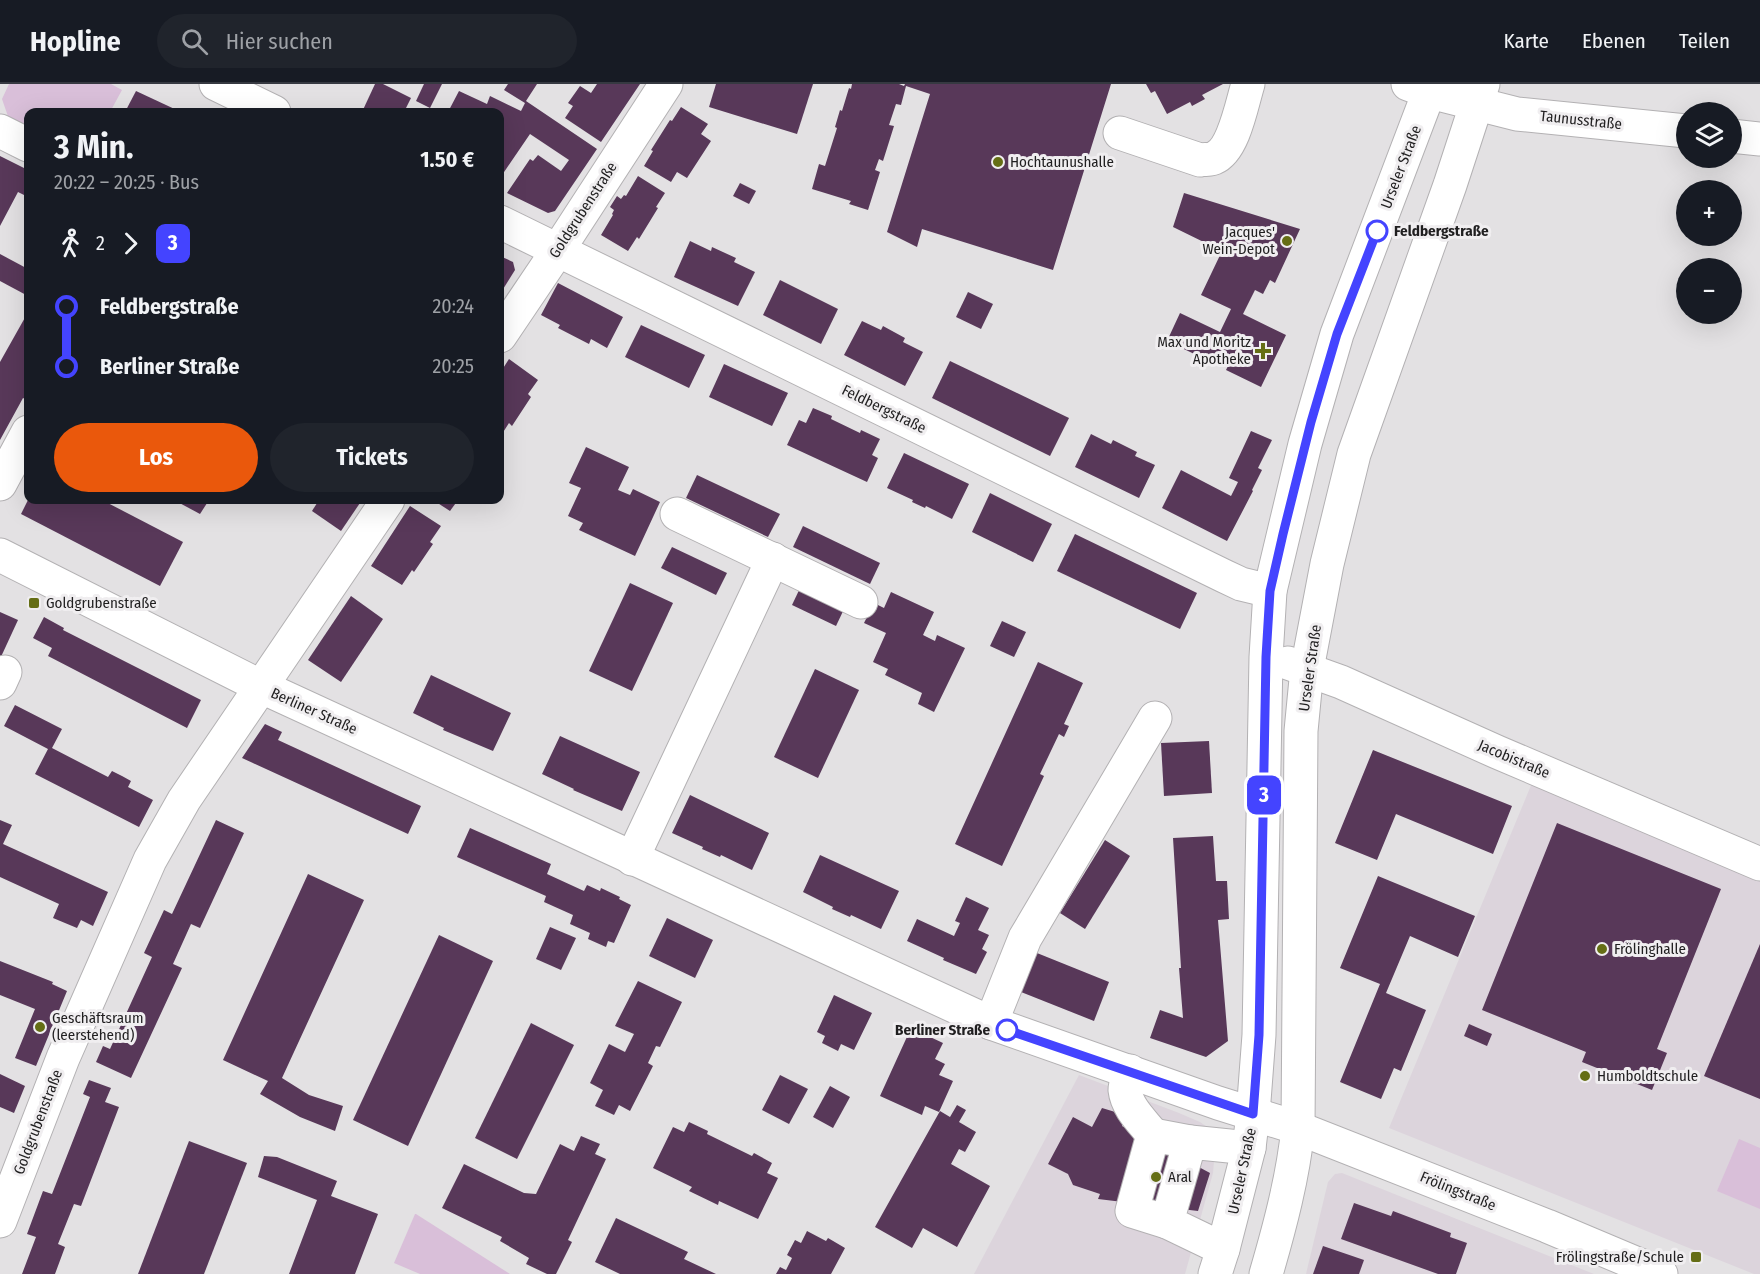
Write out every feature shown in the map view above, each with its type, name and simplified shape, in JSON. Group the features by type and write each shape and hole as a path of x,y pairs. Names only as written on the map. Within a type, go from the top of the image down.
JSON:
{"street":[{"path":"216,84 266,108"},
{"name":"Goldgrubenstraße","path":"504,330 666,84"},
{"path":"1120,133 1200,160 1214,159 1224,151 1231,139 1248,84"},
{"name":"Taunusstraße","path":"1423,87 1480,94 1517,114 1676,130"},
{"name":"Urseler Straße","path":"1219,1262 1249,1149 1253,1114 1259,1024 1266,657 1270,591 1305,444 1337,334 1423,87"},
{"name":"Urseler Straße","path":"1266,1274 1295,1160 1298,1128 1301,731 1307,669 1328,564 1354,454 1480,94"},
{"path":"0,131 24,143"},
{"path":"1742,137 1760,139"},
{"name":"Feldbergstraße","path":"504,224 1224,576 1241,584 1270,591"},
{"path":"0,484 24,439"},
{"name":"Goldgrubenstraße","path":"0,1221 63,1058 150,860 184,800 385,504"},
{"path":"677,514 861,602"},
{"name":"Berliner Straße","path":"0,555 262,687 990,1023 1253,1114"},
{"path":"632,859 773,559"},
{"name":"Jacobistraße","path":"1266,657 1307,669 1760,864"},
{"path":"990,1023 1025,938 1155,718"},
{"path":"1130,1071 1125,1088 1128,1100 1153,1135 1249,1149"},
{"name":"Frölingstraße","path":"1253,1114 1298,1128 1547,1226 1661,1274"},
{"path":"1153,1135 1132,1211 1167,1222 1219,1262"},
{"path":"1167,1222 1190,1142"}],"shaded area":[{"path":"9,84 111,84 122,90 112,108 24,108 24,134 12,128 2,99"},
{"name":"Humboldtschule","path":"1532,783 1760,879 1760,1274 1754,1274 1389,1128"},
{"path":"1079,1075 1179,1113 1210,1129 1215,1149 1213,1173 1185,1274 974,1274"},
{"path":"1739,1139 1760,1148 1760,1209 1717,1191"},
{"path":"1342,1173 1594,1274 1306,1274 1328,1182 1335,1174"},
{"path":"415,1214 510,1274 420,1274 394,1263"}],"building":[{"path":"375,84 383,84 411,98 406,108 364,108"},
{"path":"424,84 442,84 430,108 416,101"},
{"path":"508,84 537,84 526,101 597,149 555,211 548,213 507,193 530,159 533,161 538,155 561,171 569,160 530,134 504,172 504,108 450,108 459,91 487,104 490,96 521,111 525,103 504,90"},
{"path":"597,84 640,84 601,142 565,118 573,106 568,103 580,86 591,93"},
{"path":"716,84 813,84 797,134 709,107"},
{"name":"Hochtaunushalle","path":"852,84 899,84 904,86 905,84 1111,84 1053,270 922,229 917,247 887,232 930,94 906,86 901,105 896,104 889,125 894,126 883,161 879,159 875,170 880,172 868,210 849,204 851,201 812,189 819,164 825,166 840,110 842,111"},
{"path":"1146,84 1223,84 1202,95 1205,99 1192,106 1190,102 1167,114 1155,91 1151,93"},
{"path":"136,91 172,108 127,108"},
{"path":"681,107 708,124 701,134 711,141 687,178 677,172 671,182 644,166 653,151 651,150"},
{"path":"0,156 24,168 24,195 18,192 0,226"},
{"path":"638,176 665,193 639,239 637,237 628,251 601,235 613,215 614,210 610,207 617,196 621,199 624,195 626,196"},
{"path":"740,183 756,191 749,204 733,196"},
{"path":"1184,193 1300,229 1275,283 1270,280 1263,294 1255,290 1243,314 1286,335 1261,387 1226,370 1228,366 1210,358 1209,361 1167,341 1180,313 1220,332 1231,309 1201,295 1222,251 1173,227"},
{"path":"690,241 711,251 712,247 736,258 734,262 755,272 738,306 674,277"},
{"path":"0,254 24,267 24,294 0,281"},
{"path":"504,258 513,262 515,270 504,288"},
{"path":"780,280 838,309 821,344 763,315"},
{"path":"558,283 623,317 607,348 591,339 589,344 558,328 560,325 541,315"},
{"path":"968,292 993,304 981,329 956,317"},
{"path":"24,319 24,398 0,440 0,362"},
{"path":"862,321 881,330 883,326 905,338 903,342 923,352 905,386 844,355"},
{"path":"641,325 705,355 689,388 625,357"},
{"path":"509,359 538,380 528,394 531,397 512,426 509,423 504,431 504,367"},
{"path":"950,361 1069,418 1050,456 932,398"},
{"path":"724,364 788,393 772,426 709,397"},
{"path":"813,408 832,416 831,419 860,433 861,430 880,439 872,455 878,458 867,482 787,445 799,420 806,423"},
{"path":"1251,431 1272,440 1258,468 1262,470 1253,491 1227,541 1162,508 1181,470 1231,496 1238,482 1229,478"},
{"path":"1091,434 1111,444 1113,440 1137,452 1135,456 1155,465 1139,498 1075,467"},
{"path":"586,447 629,467 618,490 630,495 633,489 660,502 635,556 579,530 583,523 568,516 581,488 569,483"},
{"path":"904,453 969,484 952,519 912,502 913,500 887,488"},
{"path":"697,475 780,514 768,537 686,498"},
{"path":"990,493 1052,524 1033,562 972,532"},
{"path":"26,504 110,504 183,542 160,586 21,514"},
{"path":"181,504 206,504 200,514"},
{"path":"316,504 359,504 341,531 312,511"},
{"path":"439,504 455,504 450,511"},
{"path":"410,506 441,526 430,542 433,544 402,585 371,566"},
{"path":"803,526 880,563 870,584 793,547"},
{"path":"1075,534 1197,593 1180,629 1057,571"},
{"path":"672,547 727,573 716,595 661,568"},
{"path":"630,583 673,603 632,691 589,671"},
{"path":"802,584 846,605 836,626 792,605"},
{"path":"891,592 934,612 923,635 935,641 937,635 965,648 934,712 918,704 922,693 885,675 888,669 873,662 886,633 864,623 874,603 884,608"},
{"path":"351,596 383,619 341,682 308,660"},
{"path":"0,612 18,620 0,659"},
{"path":"44,617 64,628 63,630 201,700 187,728 48,656 52,648 33,638"},
{"path":"1002,621 1026,632 1014,657 990,646"},
{"path":"1038,662 1083,683 1064,724 1069,726 1064,737 1059,734 1040,774 1044,776 1002,866 955,844"},
{"path":"815,669 859,690 818,778 774,757"},
{"path":"431,675 511,713 493,751 443,730 444,728 413,713"},
{"path":"15,705 62,729 52,748 108,777 112,771 122,776 131,781 128,787 153,800 139,827 35,774 48,749 4,726"},
{"path":"265,724 282,732 278,740 421,806 408,834 242,758"},
{"path":"560,736 640,772 622,811 542,774"},
{"path":"1209,741 1212,793 1164,796 1161,743"},
{"path":"1373,750 1512,806 1493,854 1396,814 1377,860 1335,843"},
{"path":"690,795 769,833 752,870 721,855 720,857 702,849 703,847 672,833"},
{"path":"0,820 12,825 3,844 108,892 93,926 81,920 77,928 53,918 59,904 0,877"},
{"path":"216,820 244,833 200,928 191,924 173,964 182,968 131,1078 96,1062 103,1046 110,1049 152,957 144,953 164,910 172,914"},
{"name":"Frölinghalle","path":"1557,823 1721,889 1657,1049 1667,1053 1652,1090 1582,1062 1586,1052 1482,1010"},
{"path":"470,828 551,864 547,874 584,891 587,885 600,891 601,888 631,905 614,943 608,941 606,947 588,939 590,933 570,924 573,915 544,902 546,896 457,857"},
{"path":"1213,836 1216,881 1227,881 1229,919 1218,920 1228,1041 1206,1057 1150,1038 1160,1010 1183,1018 1173,838"},
{"path":"1105,840 1130,856 1085,929 1060,913"},
{"path":"820,855 899,891 881,929 832,909 833,907 803,892"},
{"path":"308,874 364,900 282,1078 309,1095 343,1106 335,1131 300,1117 260,1094 268,1081 223,1060"},
{"path":"1378,876 1475,916 1458,957 1410,936 1386,993 1426,1010 1401,1071 1394,1068 1381,1099 1340,1082 1380,984 1340,968"},
{"path":"966,897 989,908 978,930 989,935 982,949 987,952 976,974 907,941 917,919 954,936 960,923 955,921"},
{"path":"667,918 713,940 695,978 649,956"},
{"path":"550,927 576,938 561,970 536,959"},
{"path":"439,935 493,961 408,1146 353,1120"},
{"path":"1760,944 1760,1099 1704,1076"},
{"path":"1032,951 1109,982 1094,1021 1016,990"},
{"path":"0,961 53,982 52,984 67,991 36,1066 15,1058 35,1009 0,995"},
{"path":"638,981 682,1002 660,1047 656,1046 648,1063 653,1066 630,1111 619,1105 614,1115 595,1106 603,1090 590,1083 609,1044 625,1052 634,1034 615,1026"},
{"path":"834,995 872,1013 854,1050 841,1044 838,1051 822,1043 825,1036 817,1032"},
{"path":"531,1023 574,1045 517,1159 475,1138"},
{"path":"1469,1024 1492,1034 1487,1046 1464,1036"},
{"path":"911,1028 943,1043 935,1059 945,1064 939,1075 953,1081 939,1112 925,1106 922,1115 880,1096"},
{"path":"0,1074 25,1086 14,1113 0,1107"},
{"path":"780,1075 808,1089 789,1124 762,1110"},
{"path":"89,1080 111,1088 105,1102 119,1107 81,1206 74,1204 58,1244 65,1247 55,1274 22,1274 36,1237 27,1234 43,1191 52,1194 90,1097 83,1094"},
{"path":"830,1086 850,1097 833,1128 813,1117"},
{"path":"957,1105 966,1110 959,1122 976,1132 965,1152 959,1149 951,1164 990,1186 957,1247 923,1228 912,1248 875,1227 940,1111 950,1117"},
{"path":"1102,1108 1125,1115 1122,1126 1210,1173 1198,1211 1098,1199 1100,1194 1073,1185 1068,1174 1048,1164 1073,1117 1092,1127"},
{"path":"689,1122 708,1131 707,1134 772,1163 767,1173 778,1178 758,1219 719,1201 718,1205 689,1191 692,1187 653,1168 673,1127 684,1132"},
{"path":"581,1136 600,1144 595,1154 606,1159 568,1240 572,1242 556,1274 547,1274 526,1264 529,1258 500,1241 502,1237 442,1208 464,1164 524,1193 536,1194 560,1144 574,1151"},
{"path":"189,1141 247,1163 204,1274 138,1274"},
{"path":"264,1156 277,1157 337,1181 331,1196 378,1214 355,1274 289,1274 317,1200 258,1177"},
{"path":"1354,1203 1391,1216 1393,1211 1451,1233 1450,1237 1467,1243 1456,1274 1438,1274 1341,1239"},
{"path":"616,1218 688,1252 684,1259 716,1274 620,1274 595,1262"},
{"path":"807,1231 826,1241 828,1238 845,1248 831,1274 776,1274 780,1267 786,1270 792,1258 787,1255 795,1240 801,1243"},
{"path":"1323,1246 1364,1260 1359,1274 1313,1274"}],"bus line":[{"name":"3","path":"1007,1030 1253,1114 1259,1035 1266,657 1270,591 1305,444 1337,334 1377,231"}],"place":[{"name":"Hochtaunushalle","path":"998,162"},
{"name":"Feldbergstraße","path":"1377,231"},
{"name":"Jacques' Wein-Depot","path":"1287,241"},
{"name":"Max und Moritz Apotheke","path":"1263,351"},
{"name":"Goldgrubenstraße","path":"34,603"},
{"name":"Frölinghalle","path":"1602,949"},
{"name":"Geschäftsraum (leerstehend)","path":"40,1027"},
{"name":"Berliner Straße","path":"1007,1030"},
{"name":"Humboldtschule","path":"1585,1076"},
{"name":"Aral","path":"1156,1177"},
{"name":"Frölingstraße/Schule","path":"1696,1257"}]}
